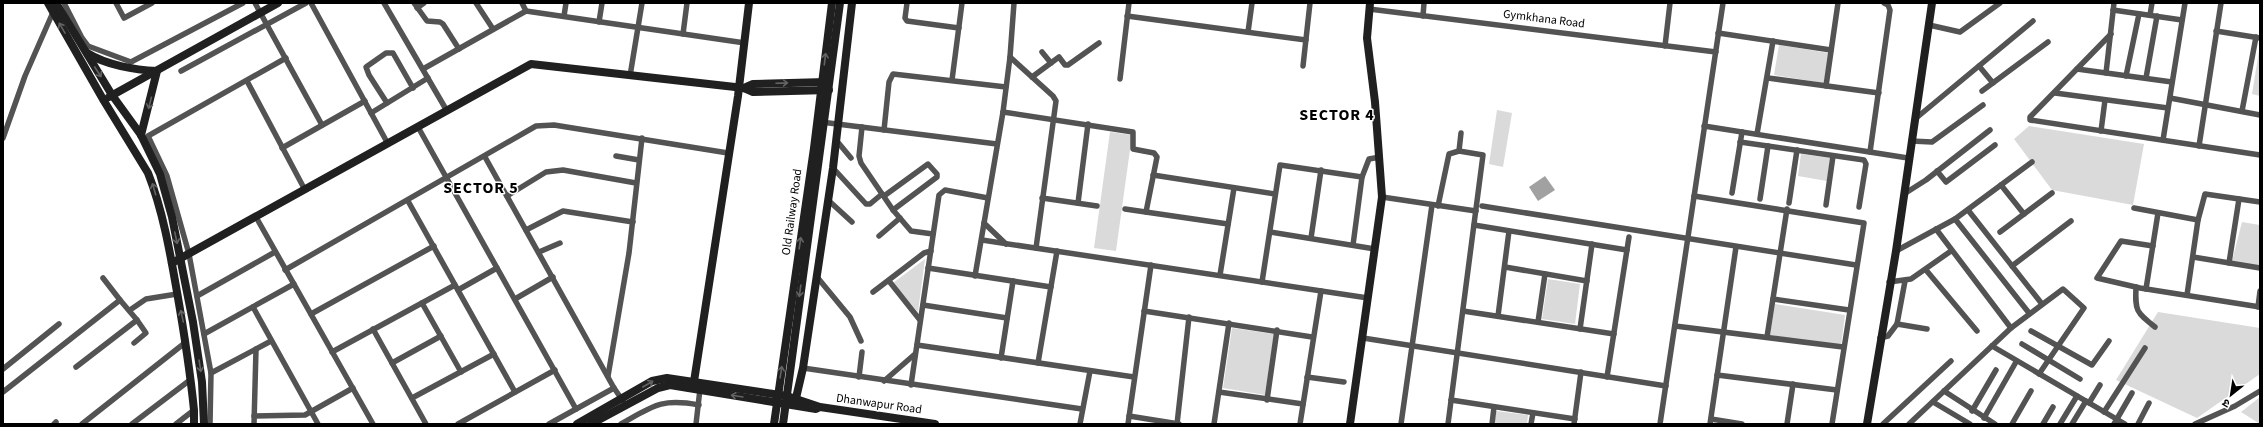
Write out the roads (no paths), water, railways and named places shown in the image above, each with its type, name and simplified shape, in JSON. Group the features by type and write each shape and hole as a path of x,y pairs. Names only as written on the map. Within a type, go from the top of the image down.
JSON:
{"street":[{"path":"116,3 124,18 152,3"},
{"path":"56,5 88,46 131,62 243,3"},
{"path":"256,3 322,125"},
{"path":"104,101 278,3"},
{"path":"181,71 306,3"},
{"path":"311,3 388,144"},
{"path":"384,3 448,111"},
{"path":"424,3 416,5 427,21 440,22 443,24 459,49"},
{"path":"476,3 493,29"},
{"path":"522,3 526,11"},
{"path":"564,16 566,3"},
{"path":"599,22 602,3"},
{"path":"630,76 642,3"},
{"path":"683,34 687,3"},
{"path":"696,424 699,405 696,386 728,153 742,88 745,43 750,3"},
{"name":"Old Railway Road","path":"826,86 832,3"},
{"path":"907,3 905,18 907,21 959,28"},
{"path":"952,80 962,3"},
{"path":"975,276 1003,112 1010,57 1014,3"},
{"path":"1120,79 1129,3"},
{"path":"1248,32 1252,3"},
{"path":"1303,66 1310,3"},
{"path":"1423,16 1424,3"},
{"path":"1665,46 1670,3"},
{"path":"1660,424 1723,3"},
{"path":"1826,86 1838,3"},
{"path":"1870,152 1890,10 1888,5 1884,3"},
{"path":"1867,424 1889,282 1896,251 1908,158 1932,3"},
{"path":"1929,25 1960,32 2000,3"},
{"path":"2106,73 2114,3"},
{"path":"2150,15 2152,3"},
{"path":"2163,140 2185,3"},
{"path":"2199,146 2221,3"},
{"path":"56,5 112,96 141,135 160,174 180,258 193,322 202,382 204,424"},
{"path":"56,5 104,101 148,173 172,264 186,342 194,410 194,424"},
{"path":"3,138 25,76 56,5"},
{"path":"796,398 803,372 833,168 852,5 840,5"},
{"name":"Old Railway Road","path":"784,424 789,373 821,122 840,5"},
{"path":"1350,424 1382,197 1380,157 1367,38 1370,6"},
{"name":"Gymkhana Road","path":"1370,6 1423,16 1716,52"},
{"path":"2113,10 2182,20"},
{"path":"423,69 526,11 745,43"},
{"path":"2126,76 2139,14"},
{"path":"1127,16 1306,40"},
{"path":"2146,78 2157,16"},
{"path":"1914,119 2033,21"},
{"path":"2216,31 2258,38 2242,112"},
{"path":"1718,33 1832,50"},
{"path":"2111,34 2055,93 2030,116 2030,120 2260,155"},
{"path":"1757,134 1768,78 1773,41"},
{"path":"1982,91 2048,42"},
{"path":"1032,77 1059,57 1064,64 1068,65 1099,43"},
{"path":"84,52 96,59 144,70 157,71"},
{"path":"388,103 368,75 366,67 380,56 390,52 393,53 413,88"},
{"path":"1042,52 1051,63"},
{"path":"1010,57 1055,98 1036,248"},
{"path":"210,424 212,373 188,254 167,176 148,136 286,58"},
{"path":"172,264 180,258 531,64 742,88 753,92 826,86"},
{"path":"1979,66 1993,83"},
{"path":"2077,70 2172,82"},
{"path":"141,135 157,71"},
{"path":"884,130 889,82 893,74 1006,87"},
{"path":"371,113 428,78"},
{"path":"1768,78 1879,93"},
{"path":"246,81 305,190"},
{"path":"2055,93 2168,108"},
{"path":"2170,98 2260,115"},
{"path":"2101,131 2105,100"},
{"path":"282,148 365,101"},
{"path":"1911,141 1932,142 1983,105"},
{"path":"1003,112 1133,132 1133,149 1154,153 1157,157 1146,212"},
{"path":"821,122 997,144"},
{"name":"Old Railway Road","path":"774,424 776,398 821,122"},
{"path":"1078,203 1088,124"},
{"path":"285,270 447,179 528,130 544,125 642,138 728,153"},
{"path":"1704,126 1908,158"},
{"path":"418,127 576,409"},
{"path":"862,127 859,156 883,195 893,210 914,232 933,234"},
{"path":"1904,194 1937,171 1990,130"},
{"path":"1732,193 1742,132"},
{"path":"1459,151 1461,133"},
{"path":"608,376 633,222 642,138"},
{"path":"836,140 850,158"},
{"path":"1740,142 1862,159 1866,162 1859,207"},
{"path":"1937,171 1944,181 1948,182 1995,145"},
{"path":"1760,199 1768,146"},
{"path":"1789,203 1797,150"},
{"path":"1401,424 1435,205 1449,154 1459,151 1481,154 1484,157 1448,424"},
{"path":"616,156 639,160"},
{"path":"1826,205 1834,156"},
{"path":"485,157 614,388 624,402"},
{"path":"1353,245 1362,177 1369,159 1380,157"},
{"path":"1896,251 1955,219 2032,162"},
{"path":"833,168 866,204 870,204 928,164 938,174 937,177 893,210"},
{"path":"1262,282 1280,165 1362,177"},
{"path":"507,196 553,170 563,170 636,183"},
{"path":"1311,238 1321,170"},
{"path":"1153,175 1275,194"},
{"path":"2001,185 2024,214"},
{"path":"1220,275 1234,188"},
{"path":"911,385 939,195 942,191 988,198"},
{"path":"2000,232 2052,193"},
{"path":"2187,295 2198,220 2205,194 2260,202"},
{"path":"1694,196 1787,209 1864,223 1856,264 1832,424"},
{"path":"1382,197 1476,211"},
{"path":"1042,198 1097,206"},
{"path":"2229,263 2239,199"},
{"path":"828,200 852,222"},
{"path":"408,201 515,392"},
{"path":"1482,206 1781,254 1856,264"},
{"path":"2134,208 2198,220"},
{"path":"1125,209 1228,224"},
{"path":"1767,338 1787,209"},
{"path":"1968,210 2042,304"},
{"path":"526,230 563,211 633,222"},
{"path":"2146,289 2158,213"},
{"path":"256,217 373,424"},
{"path":"879,236 900,218"},
{"path":"1955,219 2028,313"},
{"path":"2012,266 2071,221"},
{"path":"984,223 1006,244"},
{"path":"1474,225 1627,250"},
{"path":"1936,229 2011,328"},
{"path":"1498,316 1509,231"},
{"path":"1270,232 1375,249"},
{"path":"1607,377 1629,237"},
{"path":"982,240 1368,298"},
{"path":"2153,246 2121,241 2097,276 2099,279 2146,289 2259,307 2260,291"},
{"path":"539,252 560,243"},
{"path":"1580,329 1592,244"},
{"path":"311,314 434,246"},
{"path":"1736,247 1710,422 1742,424"},
{"path":"1889,282 1904,281 1926,270 1951,250"},
{"path":"873,292 924,253 931,251"},
{"path":"1038,363 1056,251"},
{"path":"197,296 275,252"},
{"path":"2193,257 2260,268"},
{"path":"1128,424 1151,265"},
{"path":"1505,267 1587,281"},
{"path":"332,352 422,303 497,268"},
{"path":"928,268 1051,287"},
{"path":"1926,270 1977,331"},
{"path":"1538,322 1545,274"},
{"path":"514,299 552,277"},
{"path":"817,277 850,317 861,340"},
{"path":"103,278 130,310 146,333 134,343"},
{"path":"889,281 920,320"},
{"path":"1001,358 1013,281"},
{"path":"1880,338 1888,336 1897,324 1904,281"},
{"path":"204,334 294,284"},
{"path":"2136,287 2136,308 2139,314 2155,327"},
{"path":"1911,422 2028,313 2063,289 2084,308 2039,374"},
{"path":"1300,424 1320,291"},
{"path":"130,310 146,299 177,294"},
{"path":"1773,299 1849,310"},
{"path":"3,392 120,300"},
{"path":"422,303 461,372"},
{"path":"923,305 1007,318"},
{"path":"253,307 318,424"},
{"path":"1144,311 1277,330 1312,337"},
{"path":"1463,311 1614,334"},
{"path":"1129,416 1178,424 1189,317"},
{"path":"76,367 137,320"},
{"path":"1214,424 1229,323"},
{"path":"3,369 59,324"},
{"path":"1897,324 1927,329"},
{"path":"1675,326 1843,347"},
{"path":"373,330 426,424"},
{"path":"1267,400 1277,330"},
{"path":"2031,331 2094,366 2109,342"},
{"path":"392,363 441,336"},
{"path":"1363,338 1666,386"},
{"path":"212,373 272,341"},
{"path":"82,424 186,342"},
{"path":"2022,344 2080,379"},
{"path":"917,345 1134,377"},
{"path":"1992,346 2016,362 2104,412 2116,422 2125,424"},
{"path":"2104,412 2145,348"},
{"path":"254,424 256,349"},
{"path":"859,377 862,352"},
{"path":"412,398 494,354"},
{"path":"884,381 915,354"},
{"path":"1883,424 1951,361"},
{"path":"1984,418 2016,362"},
{"path":"458,424 555,370"},
{"path":"1972,411 1996,370"},
{"path":"1080,424 1090,371"},
{"path":"789,373 803,372 859,377 1082,409"},
{"path":"1451,400 1533,413 1574,422 1581,372"},
{"path":"1717,375 1837,390"},
{"path":"1307,377 1344,382"},
{"path":"591,424 658,380 666,378 696,386 786,400"},
{"path":"132,424 190,380"},
{"path":"1787,424 1793,384"},
{"path":"2073,424 2100,385"},
{"path":"254,416 298,416 312,412 353,388"},
{"path":"549,424 614,388"},
{"path":"1944,391 1972,411 1995,424"},
{"path":"2012,424 2031,391"},
{"path":"2195,424 2235,406 2260,391"},
{"path":"1219,392 1303,404"},
{"path":"2116,422 2132,393"},
{"path":"2060,424 2077,396"},
{"name":"Dhanwapur Road","path":"786,400 796,398 820,407 935,424"},
{"name":"Dhanwapur Road","path":"786,400 816,409 820,407"},
{"path":"621,424 646,410 669,401 699,405"},
{"path":"577,424 624,402"},
{"path":"1933,402 1970,424"},
{"path":"2138,424 2150,403"},
{"path":"1492,424 1494,407"},
{"path":"2043,424 2053,407"},
{"path":"176,424 194,410"},
{"path":"1531,424 1533,413"},
{"path":"1911,422 1920,424"}],"district":[{"name":"SECTOR 4","path":"1337,115"},
{"name":"SECTOR 5","path":"481,188"}]}
